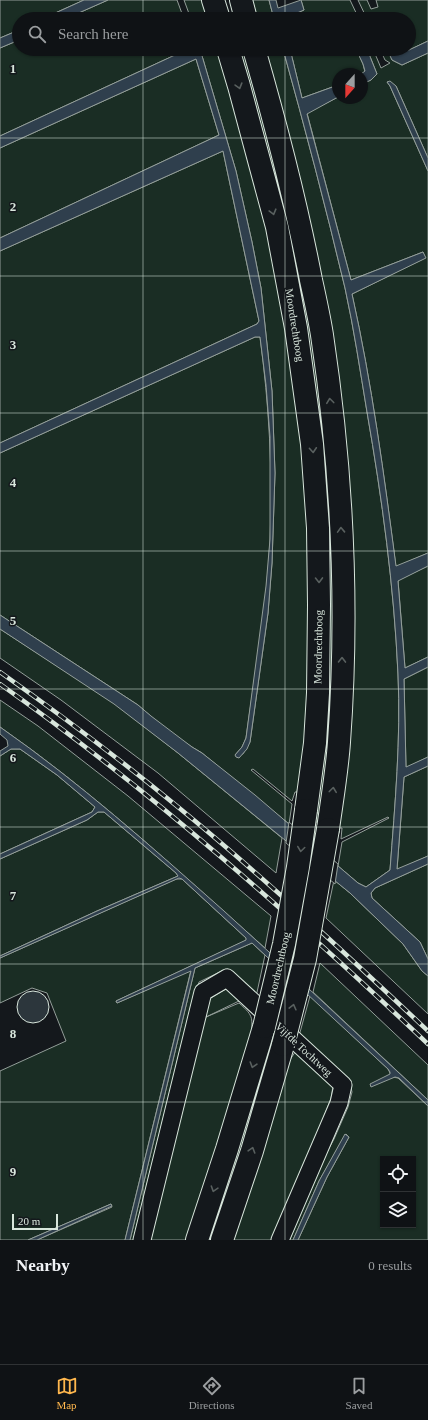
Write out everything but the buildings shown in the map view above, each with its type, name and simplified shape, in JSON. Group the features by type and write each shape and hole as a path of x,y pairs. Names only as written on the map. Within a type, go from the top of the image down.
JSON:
{"main road":[{"path":"213,0 216,12"},
{"path":"241,0 244,12"},
{"name":"Moordrechtboog","path":"197,1240 227,1149 264,1027 284,944 298,867 315,743 319,605 318,528 312,444 296,328 277,227 230,56"},
{"path":"222,1240 252,1151 283,1045 305,959 328,828 339,744 342,692 343,610 341,535 335,445 321,333 300,223 256,56"}],"street":[{"name":"Vijfde Tochtweg","path":"142,1240 203,992 227,978 343,1085 340,1103 280,1240"}],"green space":[{"path":"0,0 84,0 57,12 12,12 12,33 0,38"},
{"path":"108,0 177,0 181,12 81,12"},
{"path":"184,0 203,0 207,12 188,12"},
{"path":"250,0 269,0 272,12 253,12"},
{"path":"301,0 350,0 356,12 299,12 304,10"},
{"path":"358,0 367,0 371,9 378,7 376,0 428,0 428,41 416,47 416,12 364,12"},
{"path":"12,43 12,56 173,56 0,136 0,48"},
{"path":"428,53 428,158 396,86 387,82 428,171 428,553 396,567 372,396 352,294 425,258 423,252 351,280 307,113 332,100 332,104 368,104 368,81 377,74 370,56 376,56 381,68 390,63 385,60 383,56 390,56 392,60 402,65"},
{"path":"202,56 221,56 271,247 281,293 305,475 311,585 309,676 301,786 298,786 297,792 295,792 292,801 253,769 251,770 292,804 289,824 202,753 168,730 138,705 0,615 0,453 255,337 260,337 270,438 270,540 263,614 246,738 242,747 235,755 243,754 250,742 268,613 272,563 275,473 272,391 261,288 236,171"},
{"path":"238,56 248,56 292,225 317,354 332,505 333,668 329,746 320,825 314,820 326,506"},
{"path":"264,56 285,56 330,228 345,288 354,334 378,477 387,542 394,608 398,674 399,723 397,772 390,870 366,887 358,883 338,866 342,842 389,818 388,817 341,839 342,828 339,828 339,816 351,554"},
{"path":"292,56 359,56 364,68 332,68 332,87 302,98"},
{"path":"196,59 219,135 0,238 0,148"},
{"path":"223,151 259,321 257,324 0,443 0,251"},
{"path":"428,566 428,657 405,668 398,580"},
{"path":"0,629 114,703 282,838 276,873 158,773 61,700 0,658"},
{"path":"428,667 428,757 406,768 404,679"},
{"path":"0,700 38,726 128,796 271,916 265,948 103,806 35,752 0,727"},
{"path":"11,749 20,749 57,775 95,807 92,812 0,854 0,756"},
{"path":"428,766 428,856 397,870 404,777"},
{"path":"98,812 104,812 178,876 97,911 0,956 0,859 87,820"},
{"path":"428,864 428,959 420,942 372,898 371,893 375,888"},
{"path":"176,879 182,879 247,940 116,1001 117,1003 191,970 125,1240 37,1240 112,1207 111,1204 28,1240 0,1240 0,1071 66,1041 47,993 32,988 0,1003 0,958"},
{"path":"334,880 350,893 403,944 422,971 428,976 428,1014 326,918"},
{"path":"252,943 265,955 256,997 226,969 199,982 137,1240 130,1240 195,968"},
{"path":"320,963 428,1065 428,1100 313,992"},
{"path":"229,987 252,1012 239,1001 206,1017 239,1003 250,1015 252,1026 251,1038 188,1240 149,1240 206,1001"},
{"path":"310,996 388,1069 392,1077 398,1078 428,1106 428,1240 298,1240 327,1177 349,1137 346,1134 319,1181 293,1240 286,1240 312,1180 334,1139 348,1107 352,1092 350,1083 299,1036"},
{"path":"271,1034 276,1039 213,1240 207,1240"},
{"path":"297,1049 333,1086 331,1098 274,1240 232,1240 288,1063"}],"water":[{"path":"84,0 108,0 81,12 57,12"},
{"path":"269,0 276,0 278,8 301,0 304,10 299,12 272,12"},
{"path":"12,33 12,43 0,48 0,38"},
{"path":"428,41 428,53 402,65 392,60 390,56 416,56 416,47"},
{"path":"173,56 202,56 236,171 252,242 261,288 272,391 275,473 272,563 268,613 250,742 247,749 239,758 235,755 242,747 246,738 266,586 270,539 270,437 260,337 255,337 0,453 0,443 257,324 259,321 223,151 0,251 0,238 219,135 196,59 0,148 0,136"},
{"path":"285,56 292,56 302,98 332,87 332,100 307,114 351,280 423,252 426,258 352,294 372,396 396,566 428,553 428,566 398,581 405,668 428,657 428,667 404,679 406,767 428,757 428,766 404,777 397,869 428,856 428,864 375,888 371,893 372,898 420,942 428,959 428,976 422,971 403,944 350,893 178,753 114,704 0,629 0,615 138,705 255,795 358,883 366,887 390,870 399,723 394,608 387,542 357,350 338,258"},
{"path":"359,56 370,56 377,74 368,81 368,68 364,68"},
{"path":"390,81 396,86 428,158 428,171 387,82"},
{"path":"0,727 87,793 197,887 428,1100 428,1106 399,1078 395,1077 371,1087 370,1084 390,1074 388,1069 252,943 195,968 130,1240 125,1240 191,971 117,1003 116,1001 246,940 246,938 182,879 179,878 0,958 0,956 97,911 178,876 104,812 98,812 87,820 0,859 0,854 92,812 95,807 57,775 20,749 11,749 0,756 0,751 8,746 7,740 0,734"},
{"path":"345,1134 349,1137 327,1177 298,1240 293,1240 319,1181"},
{"path":"111,1204 112,1206 37,1240 28,1240"}],"pier":[{"path":"289,822 338,864 335,884 286,843"}],"railway":[{"path":"0,672 113,755 210,834 305,917 428,1031"},
{"path":"0,684 57,725 220,856 273,902 428,1044"}]}
